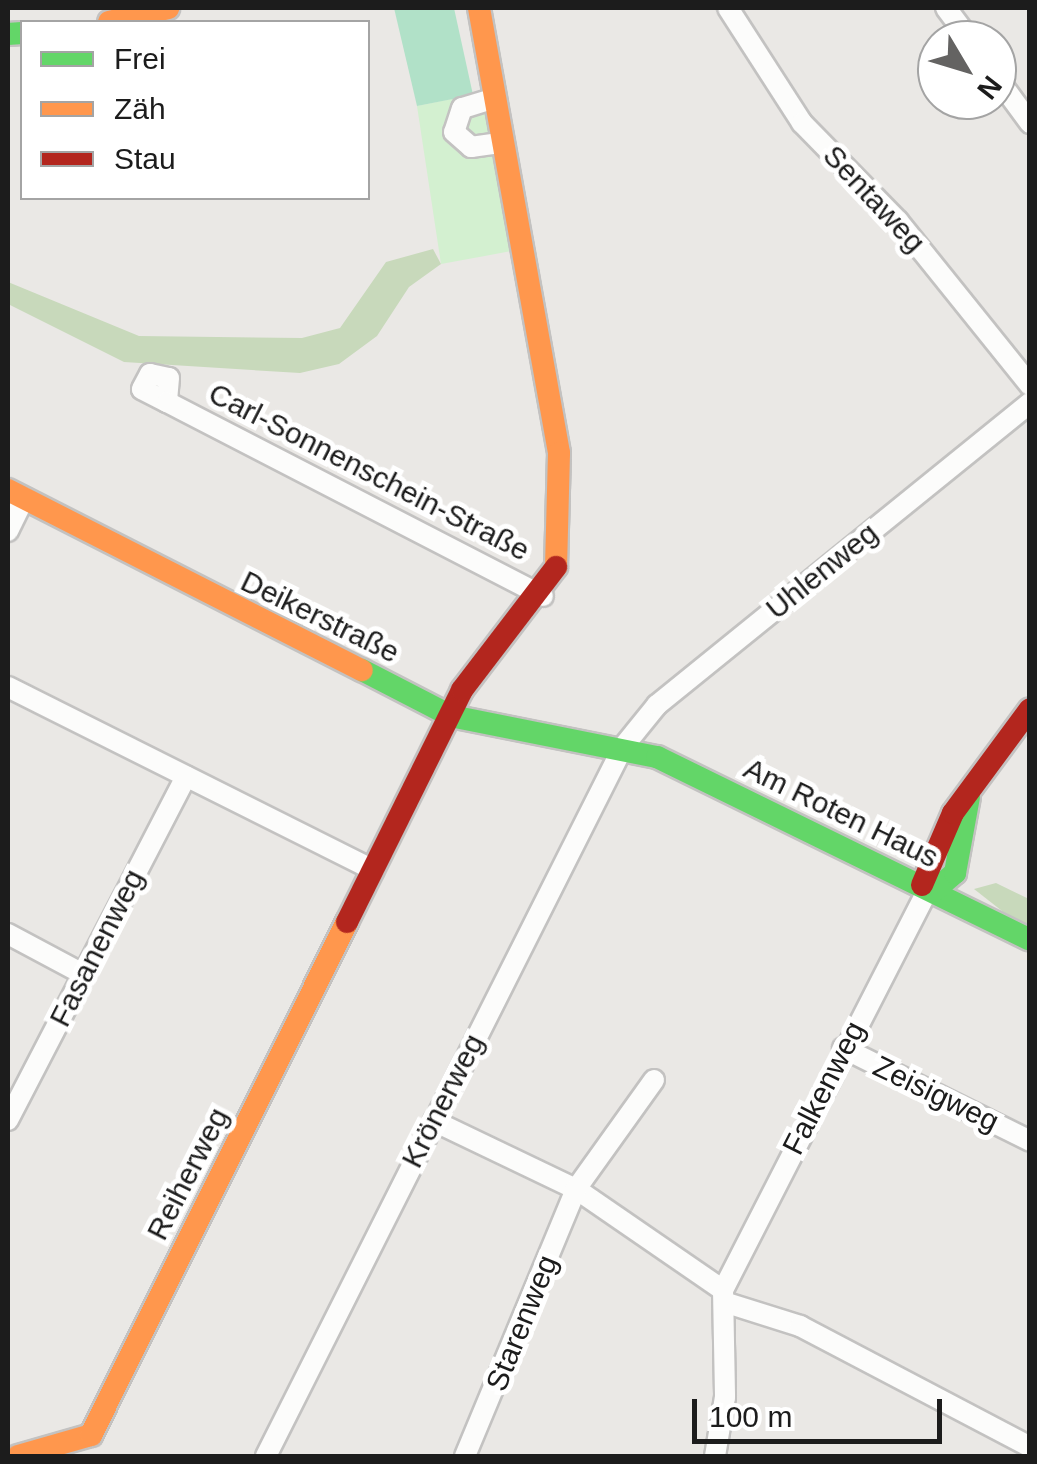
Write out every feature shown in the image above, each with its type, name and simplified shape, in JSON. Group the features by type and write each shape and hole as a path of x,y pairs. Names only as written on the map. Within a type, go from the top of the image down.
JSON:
{"main road":[{"path":"117,20 168,8"},
{"name":"Carl-Sonnenschein-Straße","path":"451,716 543,596 563,539 560,453 498,143 479,8"},
{"name":"Deikerstraße","path":"16,494 451,716 622,747"},
{"name":"Reiherweg","path":"18,1456 91,1435 451,716"},
{"path":"928,888 970,796 1025,720"},
{"name":"Am Roten Haus","path":"622,747 928,888 1030,940"},
{"path":"928,888 955,872 970,796"},
{"path":"955,872 998,922"}],"street":[{"name":"Sentaweg","path":"728,8 802,123 898,221 1030,385"},
{"path":"492,98 462,108 454,132 472,147 498,143"},
{"name":"Carl-Sonnenschein-Straße","path":"167,402 543,596"},
{"name":"Uhlenweg","path":"622,747 656,705 1030,403"},
{"path":"8,531 16,494"},
{"path":"8,687 374,870"},
{"name":"Krönerweg","path":"266,1456 622,747"},
{"name":"Fasanenweg","path":"8,1120 186,776"},
{"name":"Falkenweg","path":"715,1456 725,1296 844,1048 928,888"},
{"path":"8,934 83,974"},
{"name":"Zeisigweg","path":"844,1048 1030,1140"},
{"name":"Starenweg","path":"465,1456 576,1188 654,1080"},
{"path":"434,1121 576,1188 725,1296 800,1326 1030,1448"}],"green space":[{"path":"394,8 454,8 473,95 417,106"},
{"path":"481,93 512,251 441,264 417,106"},
{"path":"433,249 441,264 409,287 377,336 339,364 300,373 124,362 8,304 8,282 139,336 302,338 340,328 386,262"},
{"path":"996,883 1029,899 1029,932 974,889"}],"traffic: fast":[{"path":"8,34 20,33"},
{"path":"362,670 451,716 657,757 1030,940"},
{"path":"934,891 955,873 969,797"}],"traffic: slow":[{"path":"117,20 168,8"},
{"path":"479,8 559,453 556,567"},
{"path":"8,490 362,670"},
{"path":"18,1456 91,1435 347,922"}],"traffic: jam":[{"path":"347,922 462,690 556,567"},
{"path":"922,885 953,813 1030,709"}]}
